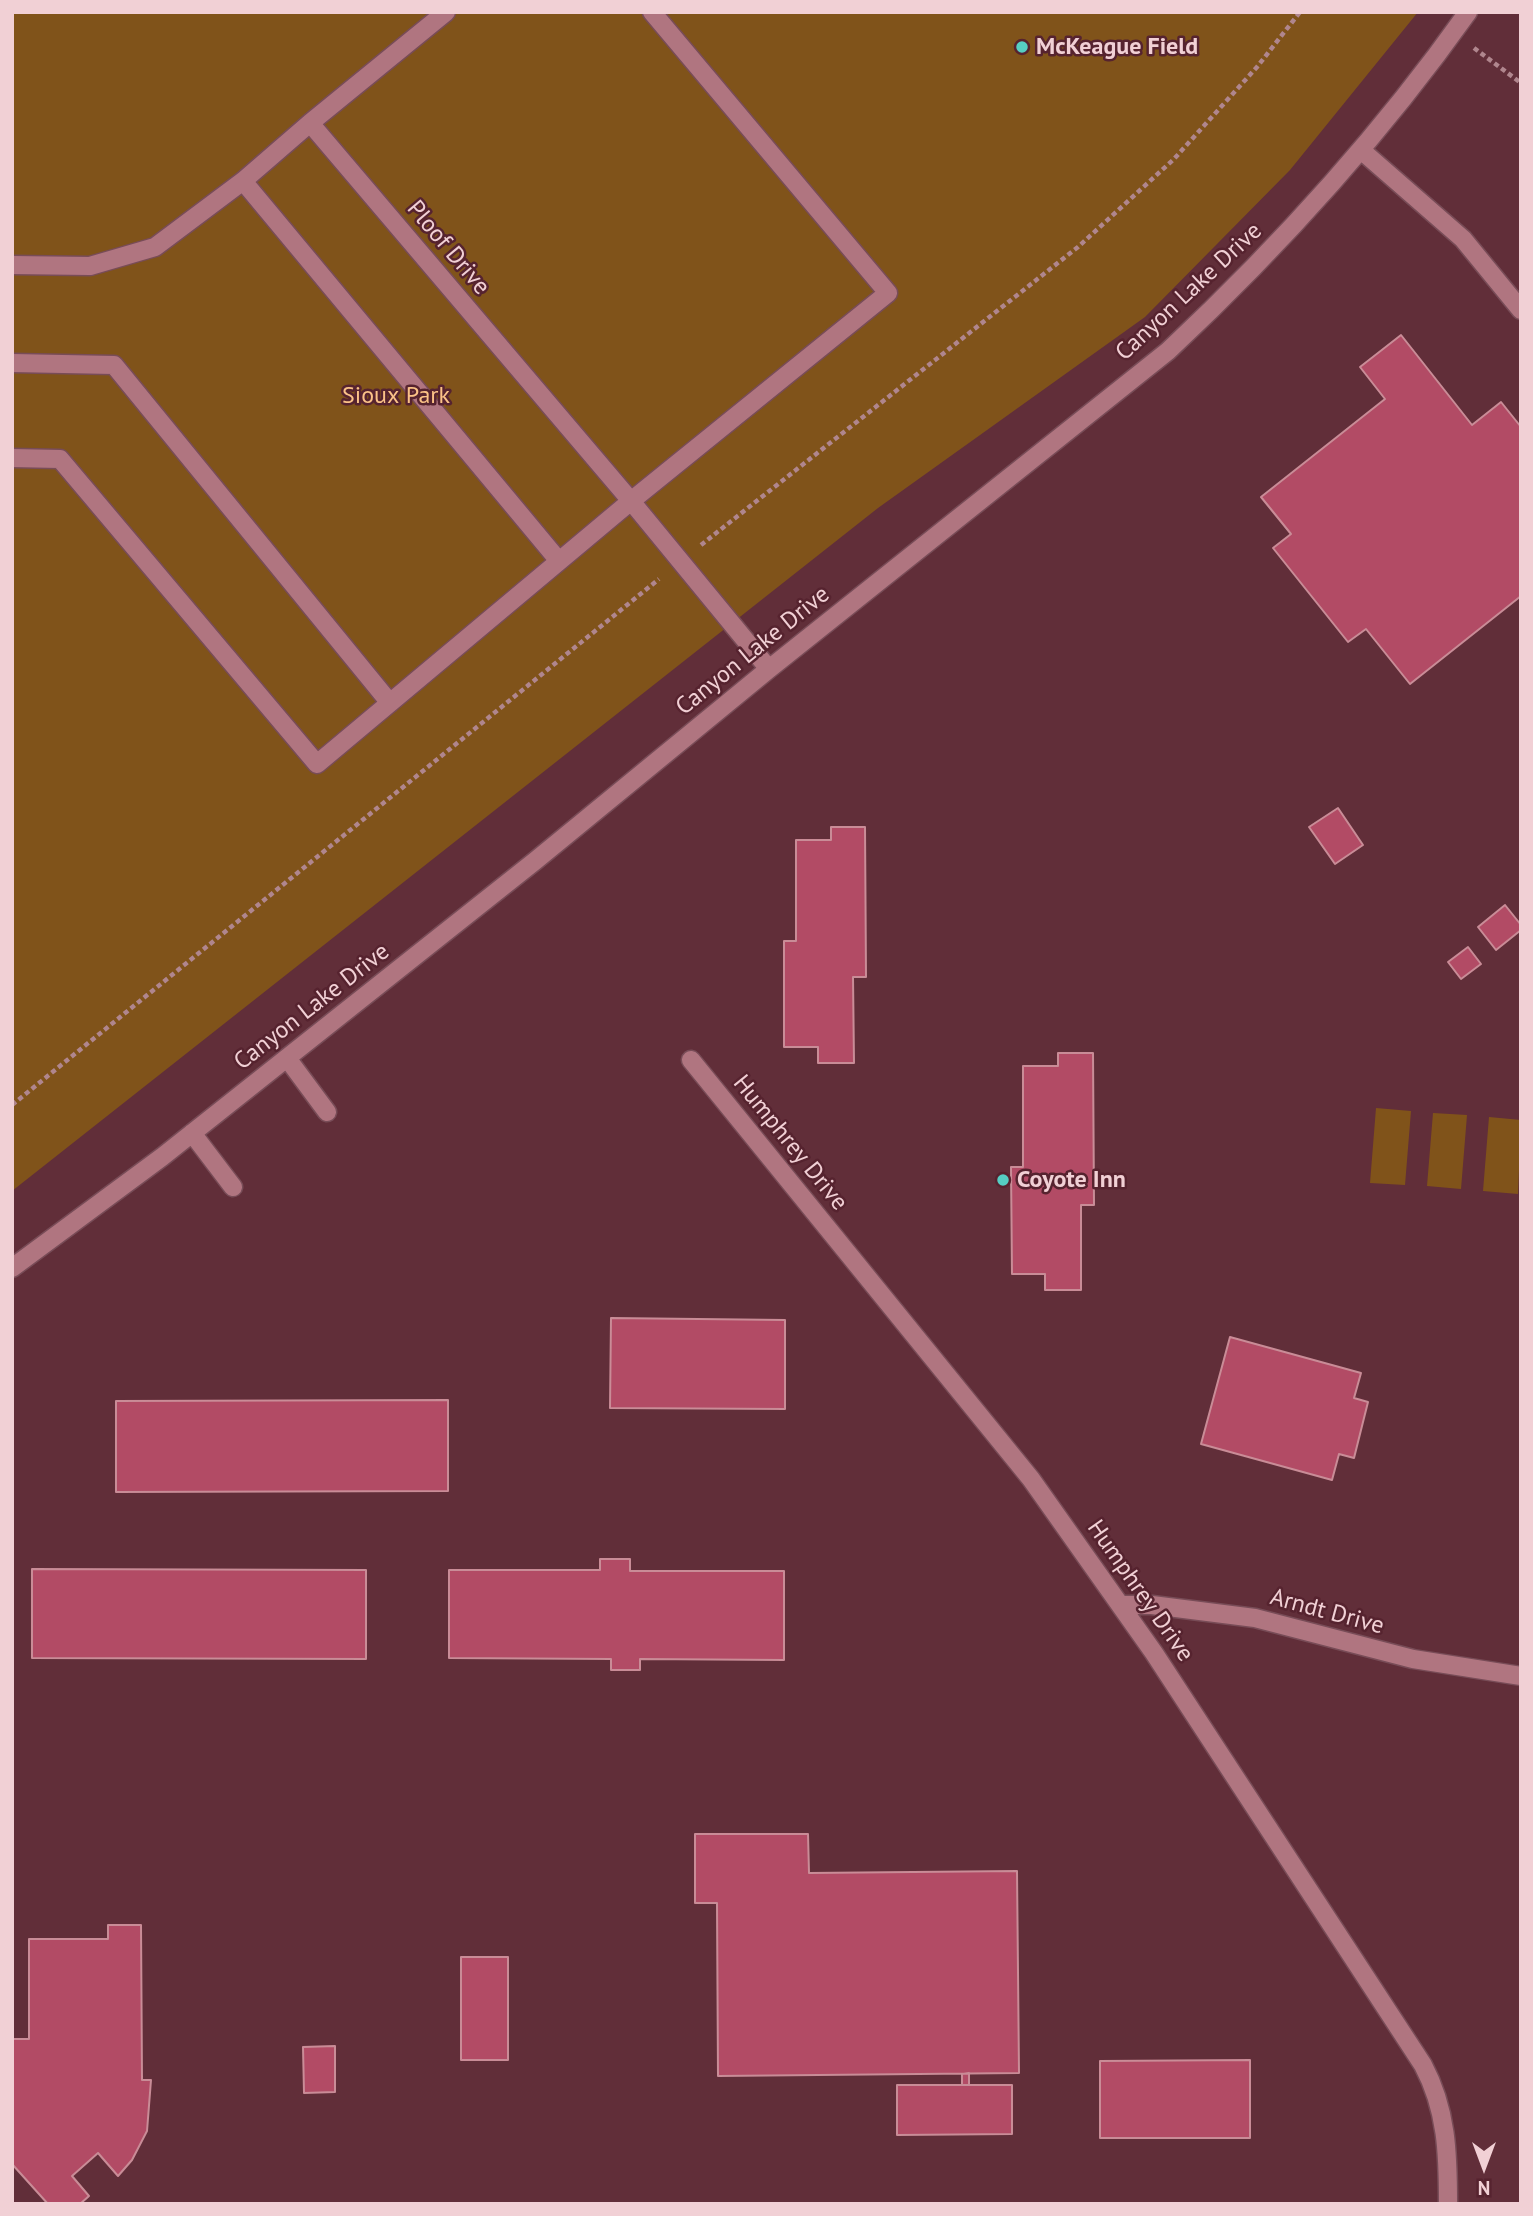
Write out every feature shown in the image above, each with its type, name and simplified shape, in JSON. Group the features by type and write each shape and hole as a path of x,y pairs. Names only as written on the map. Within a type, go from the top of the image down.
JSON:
{"street":[{"path":"12,265 90,266 155,247 243,181 446,12"},
{"path":"12,458 60,459 317,764 631,501 888,293 652,12"},
{"name":"Canyon Lake Drive","path":"12,1268 85,1217 287,1058 1168,351 1290,231 1403,100 1468,12"},
{"name":"Ploof Drive","path":"310,123 631,501 769,669"},
{"path":"1361,150 1463,239 1521,310"},
{"path":"243,181 559,561"},
{"path":"12,363 114,365 390,702"},
{"path":"287,1058 327,1112"},
{"name":"Humphrey Drive","path":"691,1060 1031,1479 1121,1605 1423,2065 1436,2094 1446,2129 1448,2204"},
{"path":"192,1133 233,1187"},
{"name":"Arndt Drive","path":"1121,1605 1152,1605 1255,1618 1413,1659 1521,1676"}],"green space":[{"name":"Sioux Park","path":"12,12 1418,12 1290,170 1145,317 878,508 12,1191"},
{"path":"1376,1108 1411,1111 1405,1185 1370,1183"},
{"path":"1433,1113 1467,1115 1461,1189 1427,1186"},
{"path":"1489,1117 1521,1120 1518,1194 1483,1191"}],"building":[{"path":"1401,335 1472,425 1501,402 1521,427 1521,596 1410,684 1366,629 1348,642 1273,548 1291,534 1261,497 1385,399 1360,367"},
{"path":"1338,808 1363,845 1335,864 1309,827"},
{"path":"831,827 865,827 866,977 853,977 854,1063 818,1063 818,1047 784,1047 784,941 796,941 796,840 831,840"},
{"path":"1505,905 1521,925 1521,930 1496,950 1478,927"},
{"path":"1468,947 1481,964 1461,979 1448,962"},
{"path":"1058,1053 1093,1053 1094,1205 1081,1205 1081,1290 1045,1290 1045,1274 1012,1274 1011,1167 1023,1167 1023,1066 1058,1066"},
{"path":"611,1318 785,1320 785,1409 610,1408"},
{"path":"1230,1337 1361,1373 1354,1398 1368,1402 1354,1458 1339,1454 1332,1480 1201,1444"},
{"path":"448,1400 448,1491 116,1492 116,1401"},
{"path":"600,1559 630,1559 630,1571 784,1571 784,1660 640,1659 640,1670 611,1670 611,1659 449,1658 449,1570 600,1570"},
{"path":"32,1569 366,1570 366,1659 32,1658"},
{"path":"695,1834 808,1834 809,1873 1017,1871 1019,2073 718,2076 717,1903 695,1903"},
{"path":"108,1925 141,1925 142,2080 151,2080 147,2131 132,2160 118,2176 98,2153 72,2176 89,2196 80,2204 48,2204 12,2164 12,2039 29,2039 29,1939 108,1939"},
{"path":"461,1957 508,1957 508,2060 461,2060"},
{"path":"335,2046 335,2092 304,2093 303,2047"},
{"path":"1250,2060 1250,2138 1100,2138 1100,2061"},
{"path":"969,2073 969,2085 962,2085 962,2074"},
{"path":"897,2085 1012,2085 1012,2134 897,2135"}],"place":[{"name":"McKeague Field","path":"1022,47"},
{"name":"Coyote Inn","path":"1003,1180"}]}
